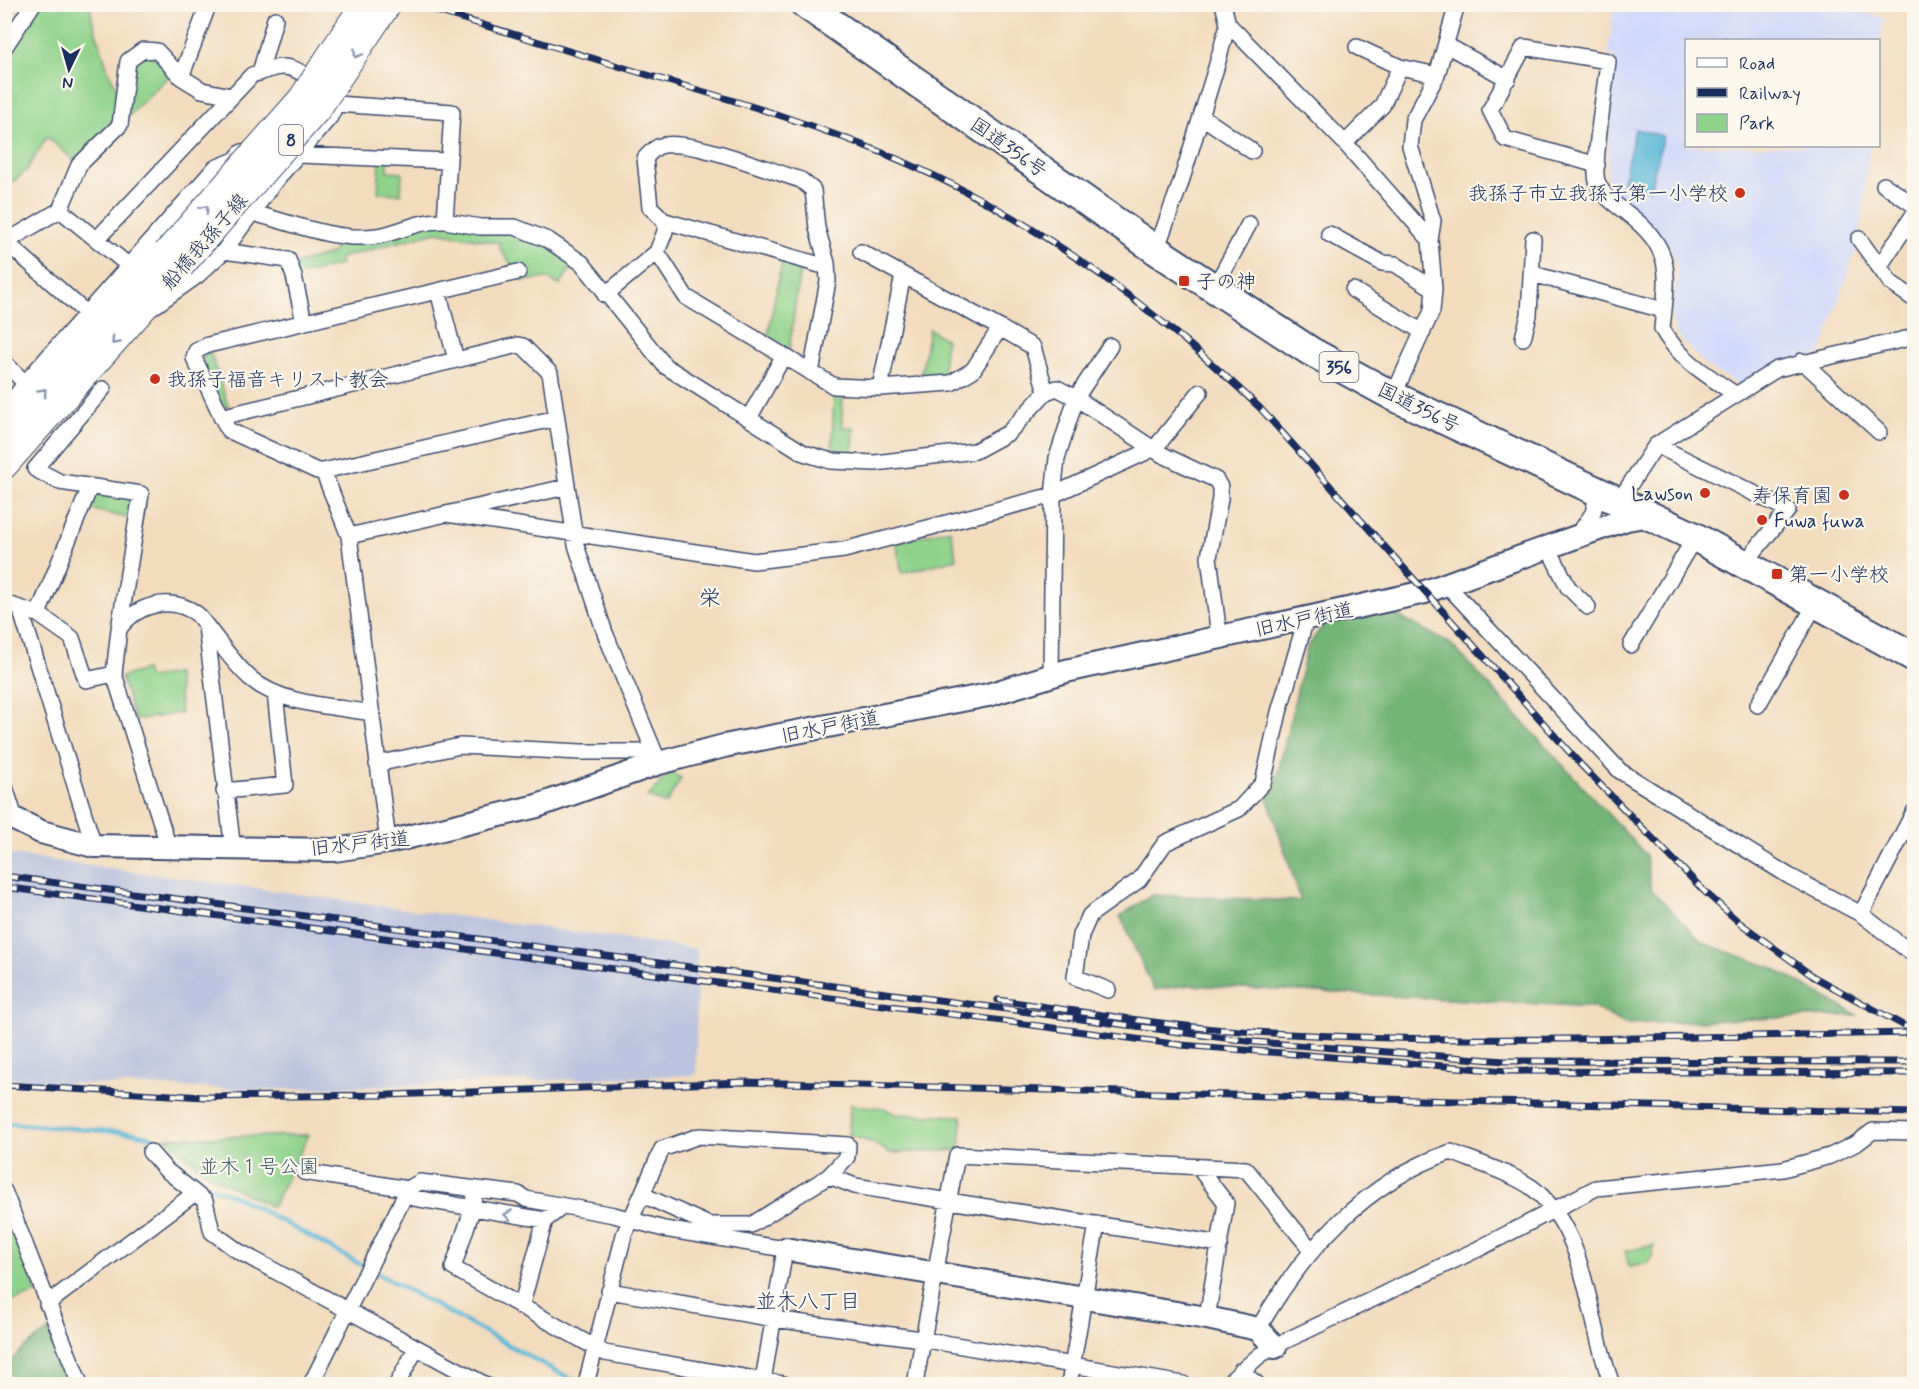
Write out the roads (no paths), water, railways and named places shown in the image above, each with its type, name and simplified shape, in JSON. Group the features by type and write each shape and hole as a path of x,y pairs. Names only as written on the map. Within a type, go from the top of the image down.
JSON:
{"highway":[{"name":"国道356号","path":"805,4 1156,250 1310,351 1393,396 1695,537 1815,605 1914,657"}],"main road":[{"name":"船橋我孫子線","path":"4,466 135,319 174,259 302,98 364,4"},
{"name":"船橋我孫子線","path":"4,435 317,110 369,36 388,4"}],"street":[{"path":"6,43 33,4"},
{"path":"181,77 208,6 204,4"},
{"path":"1156,250 1201,116 1228,24 1223,4"},
{"path":"1393,396 1432,311 1434,290 1430,240 1433,221 1410,146 1413,120 1437,75 1456,4"},
{"path":"260,73 275,20"},
{"path":"1228,24 1345,143 1430,240"},
{"path":"1446,45 1508,79"},
{"path":"1357,47 1400,67 1437,75"},
{"path":"1597,165 1505,139 1490,110 1524,47 1608,61 1597,179 1606,198 1651,235 1666,261 1662,329 1675,348 1701,372 1735,394"},
{"path":"86,314 5,242 60,210 79,165 120,125 128,62 143,50 157,51 181,77 202,90 231,96"},
{"path":"98,238 252,75 276,66 297,68 336,104 452,112 445,221"},
{"path":"1345,143 1382,106 1400,67"},
{"path":"4,413 25,384 214,168 235,160 309,78"},
{"path":"135,319 182,288 224,251 330,117 336,104"},
{"path":"1201,116 1252,151"},
{"path":"811,373 828,281 827,263 817,228 813,190 801,180 697,148 672,144 657,146 645,158 650,207 665,221 820,265 827,263"},
{"path":"298,155 449,160"},
{"path":"1884,185 1914,205"},
{"path":"60,210 98,238 128,265"},
{"path":"253,213 347,237 378,236 427,220 480,227 515,227 548,240 582,263 605,295 642,335 665,366 804,453 831,461 886,462 975,451 1008,433 1046,392 1057,388 1155,448 1216,480 1220,487 1209,557 1219,636"},
{"path":"1879,267 1914,214"},
{"path":"605,295 657,252 666,226 665,221"},
{"path":"1214,289 1250,224"},
{"path":"1329,234 1382,263 1395,264 1434,290"},
{"path":"1523,338 1529,315 1533,274 1533,239"},
{"path":"1859,239 1891,284 1914,299"},
{"path":"224,251 288,260 294,276 304,322"},
{"path":"657,252 686,297 834,386 880,388 943,386 973,370 1000,328"},
{"path":"861,252 1032,347 1046,392"},
{"path":"518,272 208,345 196,351 196,364 228,430 317,471 557,418"},
{"path":"1533,274 1663,309"},
{"path":"880,388 903,275"},
{"path":"1353,290 1424,332"},
{"path":"438,291 456,360"},
{"path":"1576,537 1587,525 1593,513 1656,445 1777,369 1914,337"},
{"path":"221,417 518,345 523,346 550,373 566,487 574,533 584,571 605,633 656,758 460,746 377,764"},
{"path":"1051,676 1053,495 1057,458 1076,398 1110,346"},
{"path":"749,418 783,357"},
{"path":"4,362 25,384"},
{"path":"1802,362 1879,432"},
{"path":"103,389 34,469 60,482 141,494 114,674 169,848"},
{"path":"447,514 754,561 844,550 1053,495 1155,448 1200,392"},
{"path":"1656,445 1788,510 1744,564"},
{"path":"323,471 349,536 388,842"},
{"path":"38,614 90,487"},
{"path":"349,536 566,487"},
{"name":"旧水戸街道","path":"10,818 67,841 94,846 334,850 388,842 537,806 656,758 988,695 1051,676 1447,585 1628,519 1650,515"},
{"path":"1631,645 1695,537"},
{"path":"1548,547 1568,587 1588,608"},
{"path":"1447,585 1620,771 1789,876 1861,914 1914,955"},
{"path":"119,629 143,608 166,602 189,608 206,625 249,678 275,693 298,700 372,713"},
{"path":"4,603 38,614 72,638 86,680 114,674"},
{"path":"1758,705 1815,605"},
{"path":"20,608 94,846"},
{"path":"1108,990 1075,977 1085,923 1098,908 1139,880 1165,843 1233,813 1263,783 1275,728 1306,619"},
{"path":"206,625 224,791 233,850"},
{"path":"224,791 285,785 275,693"},
{"path":"4,784 10,818"},
{"path":"1861,914 1914,812"},
{"path":"1227,1384 1240,1371 1275,1347 1320,1323 1478,1250 1596,1188 1783,1169 1830,1156 1857,1143 1873,1131 1914,1132"},
{"path":"586,1384 609,1291 630,1222 662,1149 699,1136 848,1145 847,1157 829,1176 751,1225 709,1225 643,1196"},
{"path":"150,1152 204,1201 212,1232 238,1251 347,1312 484,1384"},
{"path":"1258,1329 1312,1251 1340,1219 1391,1180 1430,1159 1451,1152 1533,1189 1554,1209 1570,1241 1585,1281 1600,1346 1612,1384"},
{"path":"915,1384 921,1339 957,1155 1246,1169 1312,1251"},
{"path":"1199,1168 1226,1203 1207,1318"},
{"path":"304,1173 408,1189 414,1198 472,1210 545,1220"},
{"path":"829,1176 855,1186 1220,1244"},
{"path":"311,1384 408,1189 420,1182 518,1194 526,1198 552,1202 562,1207 614,1215 630,1222 1207,1318 1258,1329 1275,1347"},
{"path":"475,1190 472,1210 453,1268 605,1353 784,1384"},
{"path":"4,1191 80,1384"},
{"path":"47,1304 195,1193"},
{"path":"521,1307 545,1220 562,1207"},
{"path":"1069,1384 1097,1224"},
{"path":"763,1381 785,1249"},
{"path":"609,1291 774,1319 921,1339 1183,1384"},
{"path":"397,1384 416,1349"},
{"path":"1240,1371 1257,1384"}],"water":[{"path":"1635,129 1663,136 1650,189 1623,182"}],"waterway":[{"path":"4,1123 133,1133 151,1137 203,1184 237,1197 580,1384"}],"railway":[{"path":"414,4 753,107 875,150 953,185 1001,211 1093,269 1179,336 1260,408 1582,766 1705,892 1740,923 1814,977 1914,1031"},
{"path":"4,876 1255,1042 1505,1061 1914,1062"},
{"path":"4,887 1181,1045 1506,1071 1914,1073"},
{"path":"998,1000 1141,1021 1227,1030 1313,1035 1570,1039 1914,1033"},
{"path":"4,1085 204,1097 389,1095 744,1082 1914,1113"}],"place":[{"name":"我孫子市立我孫子第一小学校","path":"1740,193"},
{"name":"子の神","path":"1184,281"},
{"name":"我孫子福音キリスト教会","path":"155,379"},
{"name":"Lawson","path":"1705,493"},
{"name":"寿保育園","path":"1844,495"},
{"name":"Fuwa fuwa","path":"1762,520"},
{"name":"第一小学校","path":"1777,574"}],"district":[{"name":"栄","path":"710,597"},
{"name":"並木八丁目","path":"808,1301"}],"park label":[{"name":"並木１号公園","path":"259,1166"}]}
